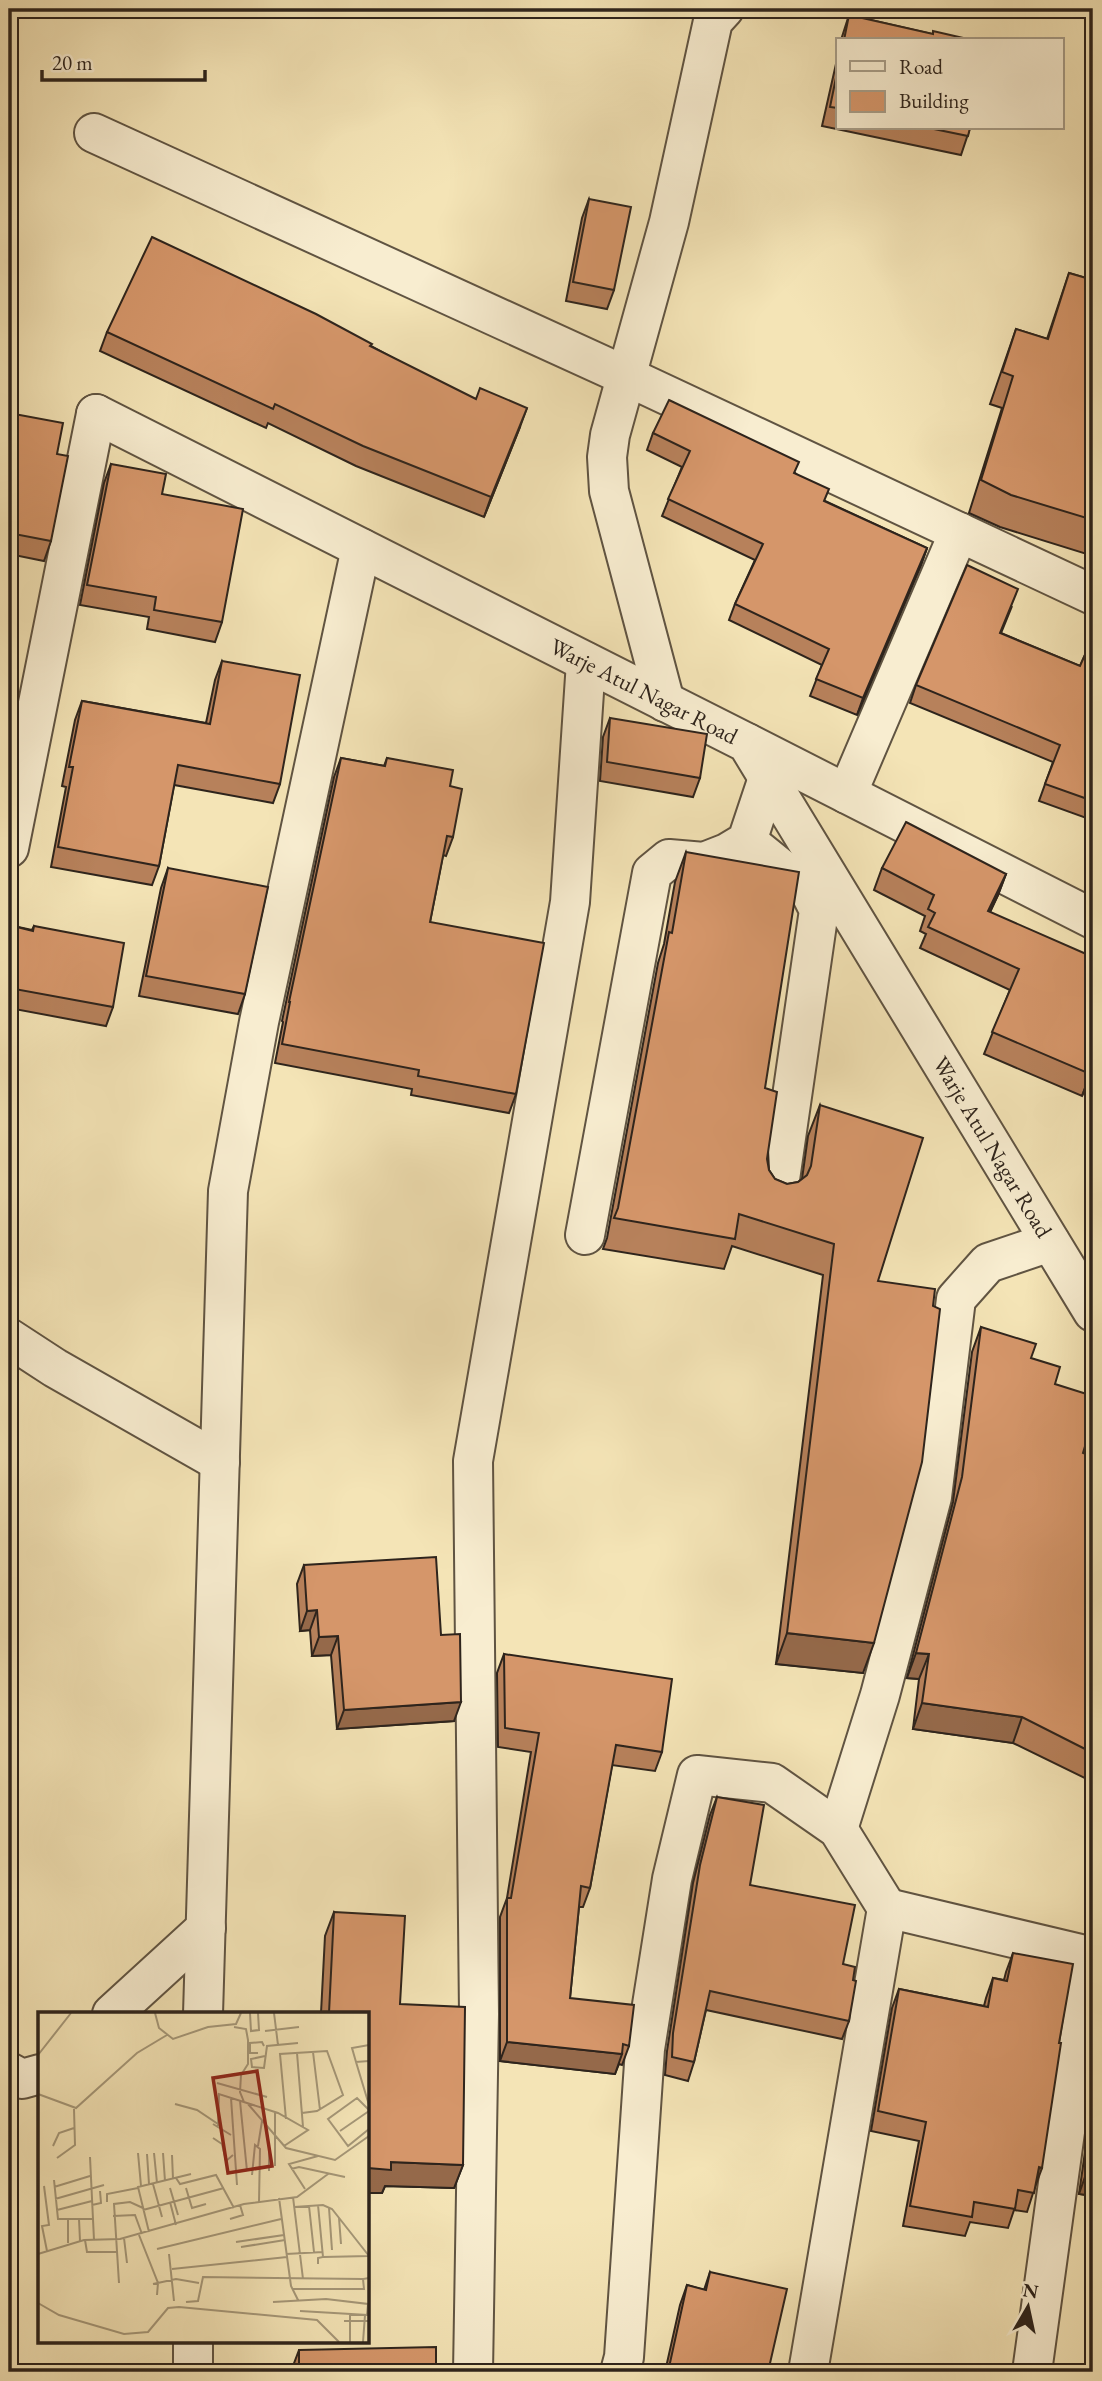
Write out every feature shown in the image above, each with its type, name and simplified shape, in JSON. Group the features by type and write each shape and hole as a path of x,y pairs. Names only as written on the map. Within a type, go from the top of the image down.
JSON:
{"street":[{"path":"665,702 609,491 607,457 610,435 669,222 713,21 724,9"},
{"path":"94,133 626,376 1093,595"},
{"name":"Warje Atul Nagar Road","path":"9,848 96,414 747,743 1093,1312"},
{"path":"847,794 959,532"},
{"path":"203,2012 228,1191 259,1021 298,852 362,548"},
{"path":"473,2372 479,2014 473,1461 570,902 586,662"},
{"path":"747,743 1093,919"},
{"path":"585,1235 652,873 669,859 704,862 747,841 768,778"},
{"path":"747,841 810,892 819,910 778,1193"},
{"path":"838,1829 880,1695 932,1497 956,1299 988,1263 1050,1242"},
{"path":"9,1338 55,1368 220,1462"},
{"path":"620,2372 624,2357 646,2049 672,1879 697,1775 772,1783 838,1829 887,1908 808,2372"},
{"path":"887,1908 1093,1957 1065,2132 1032,2372"},
{"path":"113,2012 206,1928"},
{"path":"9,2072 22,2079 38,2075"},
{"path":"192,2372 194,2342"}],"building":[{"path":"849,15 963,38 844,38"},
{"path":"836,78 836,108 830,107"},
{"path":"939,130 970,130 968,136"},
{"path":"589,199 631,207 614,290 573,282"},
{"path":"152,237 316,314 372,344 370,346 476,399 480,388 527,408 491,497 363,446 275,404 273,409 107,332"},
{"path":"1069,273 1093,280 1093,520 1011,495 981,480 1013,376 1002,372 1016,329 1048,339"},
{"path":"669,400 799,462 794,473 829,489 824,501 927,548 863,698 816,679 829,649 735,604 763,544 668,499 690,451 653,433"},
{"path":"9,413 63,423 57,454 68,456 51,541 9,533"},
{"path":"111,464 166,474 162,494 243,509 222,622 154,610 156,597 87,585"},
{"path":"967,565 1018,589 1000,633 1080,666 1093,637 1093,801 1045,784 1060,745 916,685"},
{"path":"222,661 300,675 280,784 178,765 159,866 58,847 73,767 69,767 82,701 210,724"},
{"path":"610,718 707,734 700,778 607,762"},
{"path":"341,758 385,766 387,758 453,770 450,786 462,789 453,837 447,836 430,922 544,943 516,1094 418,1076 419,1070 282,1044"},
{"path":"906,822 1006,874 988,911 1093,957 1093,1066 1090,1074 992,1032 1019,969 928,927 935,913 928,909 934,895 882,868"},
{"path":"686,852 799,872 765,1088 777,1092 767,1159 769,1170 775,1179 787,1184 798,1182 807,1175 811,1166 820,1105 923,1138 878,1281 935,1289 933,1306 940,1309 922,1462 874,1643 787,1633 834,1244 739,1214 735,1239 614,1218"},
{"path":"168,868 268,887 245,994 146,976"},
{"path":"9,925 33,931 34,926 124,943 113,1007 9,988"},
{"path":"981,1327 1036,1344 1031,1358 1060,1367 1055,1384 1093,1396 1093,1420 1083,1453 1093,1457 1093,1753 1022,1717 922,1703 929,1654 916,1653 962,1477"},
{"path":"436,1557 441,1635 460,1634 461,1702 344,1710 338,1636 319,1637 317,1610 307,1611 304,1565"},
{"path":"504,1654 672,1679 662,1752 616,1745 590,1888 581,1886 570,1998 634,2005 629,2046 623,2044 622,2054 507,2042 507,1898 511,1898 539,1733 505,1728"},
{"path":"717,1797 764,1805 750,1885 855,1905 843,1964 855,1967 853,1980 856,1981 849,2021 710,1991 694,2062 672,2057 673,2033 700,1865"},
{"path":"334,1912 405,1916 400,2004 465,2007 463,2165 391,2162 391,2170 369,2168 369,2012 329,2012"},
{"path":"1013,1953 1073,1964 1042,2168 1039,2167 1034,2193 1018,2190 1015,2209 974,2202 972,2217 910,2206 926,2122 878,2111 899,1989 988,2007 993,1978 1007,1981"},
{"path":"1093,2123 1093,2175 1086,2174"},
{"path":"710,2272 787,2289 768,2372 668,2372 687,2285 706,2290"},
{"path":"436,2347 436,2372 299,2372 299,2350"}]}
